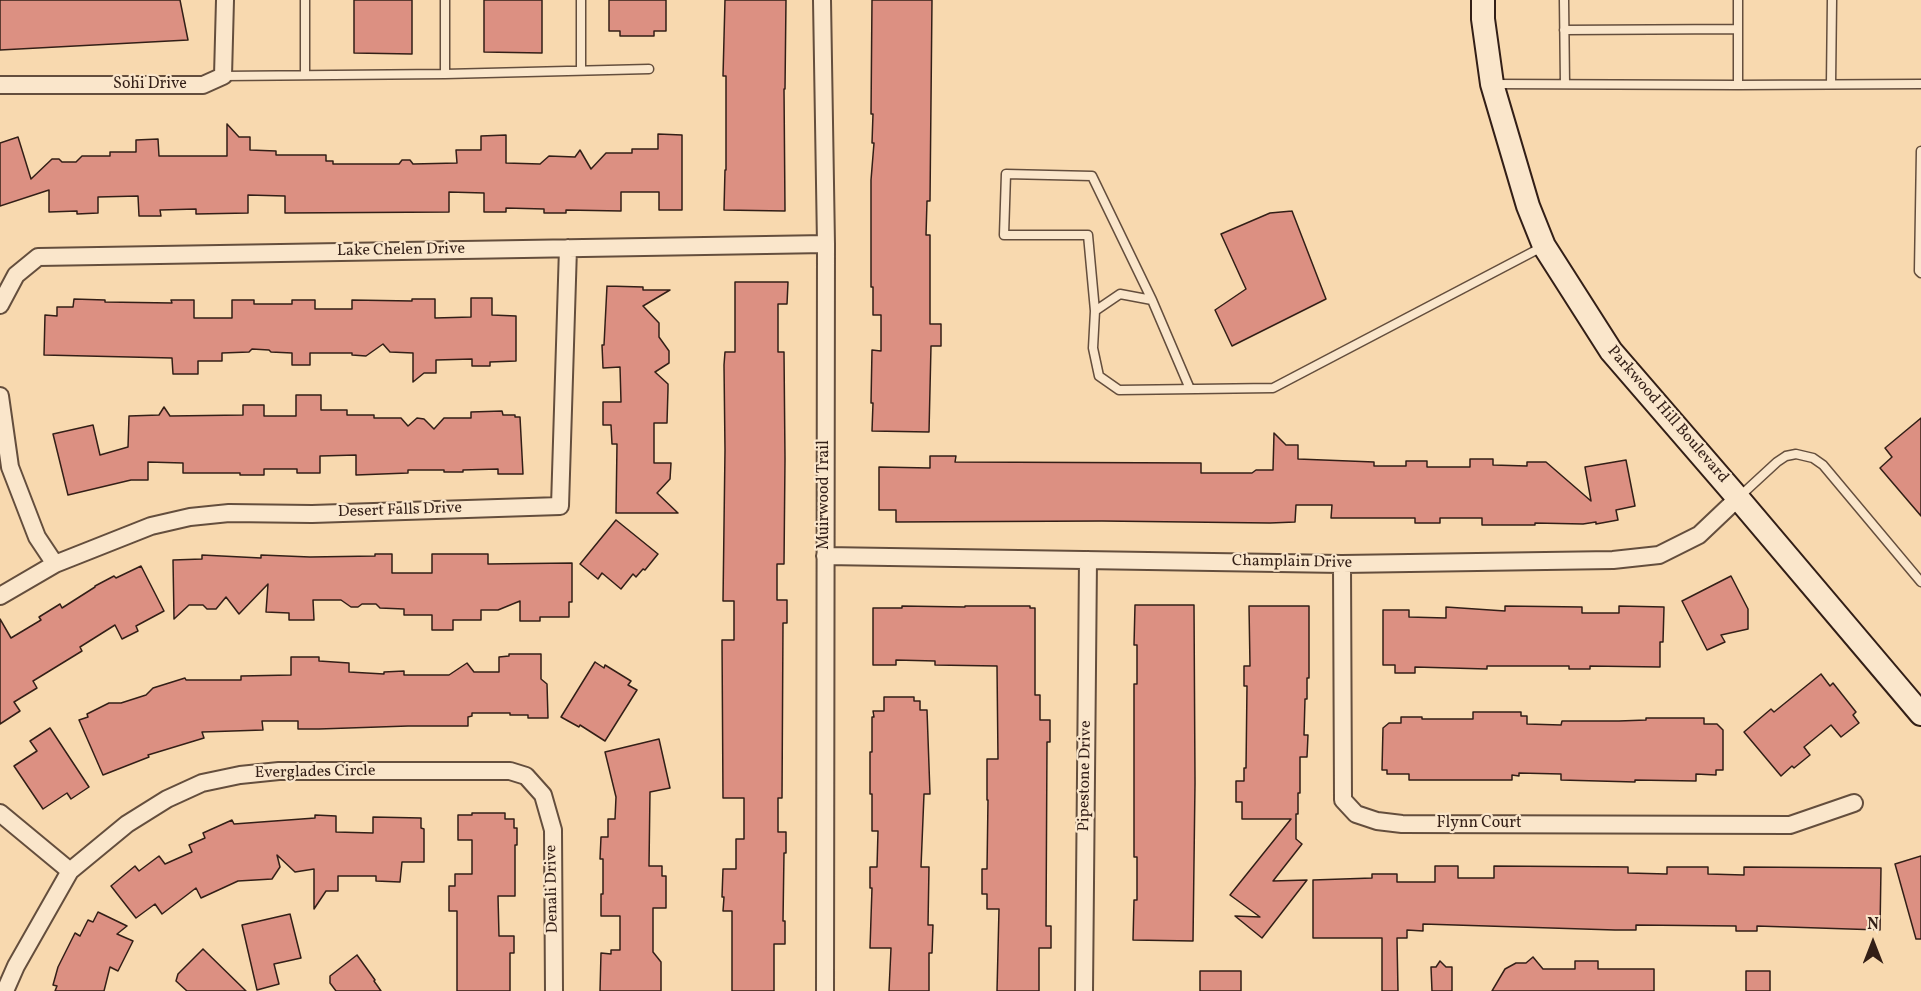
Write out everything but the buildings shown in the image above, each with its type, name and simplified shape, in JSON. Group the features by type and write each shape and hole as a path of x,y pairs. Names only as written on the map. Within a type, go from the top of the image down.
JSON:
{"street":[{"path":"223,76 225,0"},
{"name":"Muirwood Trail","path":"822,0 826,244 825,991"},
{"name":"Parkwood Hill Boulevard","path":"1483,0 1483,19 1492,84 1528,207 1544,246 1611,351 1921,714"},
{"name":"Sohi Drive","path":"0,85 203,85 223,76"},
{"name":"Lake Chelen Drive","path":"0,305 16,274 38,257 826,244"},
{"name":"Desert Falls Drive","path":"0,596 54,564 151,526 190,517 229,513 312,514 560,506 568,248"},
{"path":"0,396 10,467 37,537 54,564"},
{"name":"Champlain Drive","path":"825,556 1342,564 1582,561 1659,555 1699,535 1738,498"},
{"name":"Pipestone Drive","path":"1084,991 1088,560"},
{"name":"Flynn Court","path":"1342,564 1343,800 1356,814 1377,821 1402,824 1790,825 1854,803"},
{"name":"Everglades Circle","path":"4,991 70,871 127,824 167,799 202,783 240,775 279,771 510,771 526,776 539,790"},
{"name":"Denali Drive","path":"539,790 543,795 553,830 554,991"},
{"path":"0,813 70,871"}],"lane":[{"path":"305,0 305,75"},
{"path":"445,0 445,74"},
{"path":"582,0 582,70"},
{"path":"1564,0 1565,84"},
{"path":"1738,0 1738,85"},
{"path":"1831,84 1832,0"},
{"path":"1564,30 1738,29"},
{"path":"223,76 649,69"},
{"path":"1492,84 1921,84"},
{"path":"1921,151 1919,271 1921,273"},
{"path":"1190,389 1152,300 1092,176 1006,174 1004,235 1088,236 1095,311 1093,348 1099,376 1119,390 1273,388 1544,246"},
{"path":"1095,311 1120,294 1152,300"},
{"path":"1738,498 1786,456 1796,454 1813,458 1822,465 1921,582"}]}
